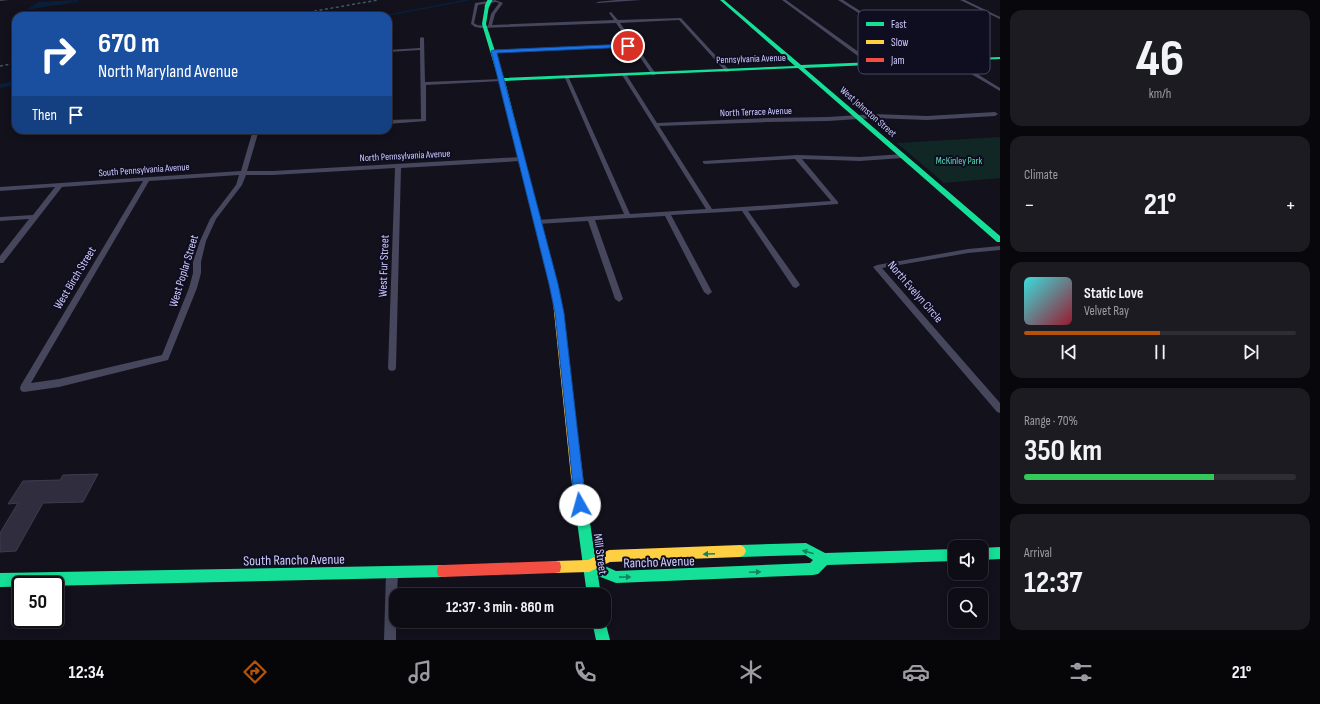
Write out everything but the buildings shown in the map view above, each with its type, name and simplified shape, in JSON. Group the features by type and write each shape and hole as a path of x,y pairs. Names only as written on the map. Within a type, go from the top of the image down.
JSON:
{"street":[{"path":"0,0 7,0"},
{"path":"598,2 639,0"},
{"name":"West Johnston Street","path":"722,0 1000,240"},
{"path":"784,0 858,54"},
{"path":"840,0 858,11"},
{"path":"962,0 983,10"},
{"path":"488,26 493,14 501,2 496,1 476,4 473,25 478,27 680,19 728,70"},
{"name":"Mill Street","path":"488,3 488,26 536,222 554,284 559,313 579,491 593,588"},
{"path":"611,13 654,74"},
{"path":"990,13 1000,18"},
{"path":"392,122 424,120 422,38"},
{"path":"494,51 635,46"},
{"path":"392,50 422,49"},
{"name":"Pennsylvania Avenue","path":"990,58 1000,58"},
{"name":"Pennsylvania Avenue","path":"502,80 858,65"},
{"path":"973,74 1000,90"},
{"path":"624,75 710,211"},
{"path":"567,78 628,216"},
{"path":"423,84 502,80"},
{"name":"North Terrace Avenue","path":"655,125 885,116 927,118 995,114"},
{"name":"West Poplar Street","path":"24,388 59,383 165,358 193,288 197,273 197,262 203,241 213,219 234,193 243,173 255,134"},
{"path":"705,162 797,158 860,159 903,156"},
{"path":"536,222 836,203 797,158"},
{"name":"North Pennsylvania Avenue","path":"290,172 521,159"},
{"name":"West Fur Street","path":"392,368 398,165"},
{"name":"South Pennsylvania Avenue","path":"0,189 243,173 290,172"},
{"name":"West Birch Street","path":"24,388 147,180"},
{"path":"0,261 60,185"},
{"path":"743,208 796,285"},
{"path":"667,214 708,292"},
{"path":"0,219 35,217"},
{"path":"591,218 619,299"},
{"name":"North Evelyn Circle","path":"1000,248 968,251 877,267 1000,408"},
{"name":"Rancho Avenue","path":"806,549 824,559 813,569 648,577 616,577 589,566 609,556 806,549"},
{"path":"988,554 1000,553"},
{"path":"824,559 948,555"},
{"name":"South Rancho Avenue","path":"0,580 392,572 589,566"},
{"path":"390,640 392,572"},
{"path":"600,628 603,640"}],"green space":[{"name":"McKinley Park","path":"1000,137 1000,178 944,183 897,143"}],"water":[{"path":"79,0 77,2 26,10 38,2"}],"waterway":[{"path":"392,14 470,0"},
{"path":"0,86 12,84"}],"railway":[{"path":"310,12 378,0"},
{"path":"0,66 12,64"}],"traffic: fast":[{"path":"487,6 490,0"},
{"path":"722,0 1000,240"},
{"path":"487,6 484,24 501,78 557,302"},
{"path":"990,58 1000,58"},
{"path":"502,80 858,64"},
{"path":"577,477 593,588"},
{"path":"740,551 806,549 824,559 948,555"},
{"path":"988,554 1000,553"},
{"path":"589,566 616,577 813,569 824,559"},
{"path":"0,580 443,571"},
{"path":"600,628 603,640"}],"traffic: slow":[{"path":"557,302 577,477"},
{"path":"555,567 589,566 609,556 740,551"}],"traffic: jam":[{"path":"443,571 555,567"}],"route":[{"path":"580,505 559,313 554,284 536,222 494,51 628,46"}]}
